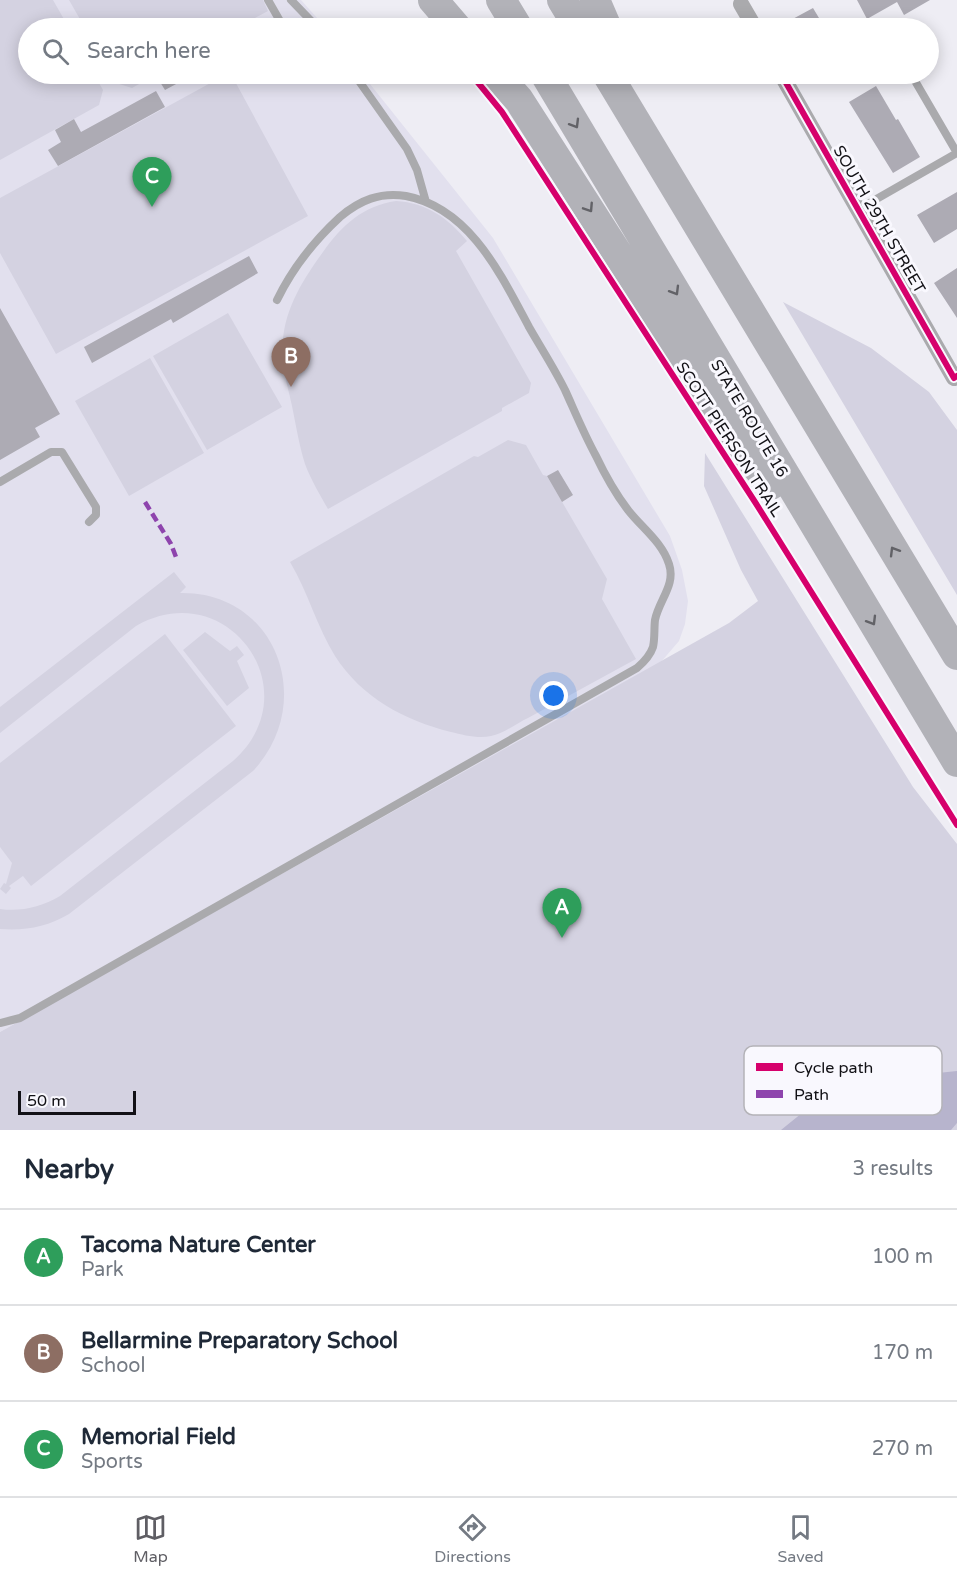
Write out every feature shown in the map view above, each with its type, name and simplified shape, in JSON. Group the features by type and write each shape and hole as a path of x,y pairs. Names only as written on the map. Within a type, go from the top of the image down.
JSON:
{"highway":[{"path":"433,0 448,18"},
{"path":"501,0 512,18"},
{"path":"562,0 573,18"},
{"path":"595,0 603,18"},
{"path":"505,84 519,100 743,449 855,594"},
{"name":"STATE ROUTE 16","path":"551,84 957,762"},
{"path":"613,84 957,655"},
{"path":"636,84 710,210 796,387"}],"street":[{"path":"740,4 749,18"},
{"name":"SOUTH 29TH STREET","path":"787,84 955,377"}],"lane":[{"path":"268,0 278,18"},
{"path":"291,0 308,18"},
{"path":"361,84 407,149 417,170 426,202"},
{"path":"859,209 957,153 917,84"},
{"path":"0,1030 4,1027 3,1022 20,1018 72,989 637,668 647,658 653,646 656,618 671,578 670,565 663,551 615,491 564,389 500,273 484,250 448,213 426,202 391,194 359,202 328,228 308,250 288,277 277,300"},
{"path":"0,482 51,452 62,452 96,507 96,516 89,522"}],"shaded area":[{"path":"0,0 301,0 317,18 18,18 18,84 370,84 493,238 670,536 682,570 688,601 685,624 679,641 661,662 0,1032"},
{"path":"0,0 53,0 63,18 18,18 18,84 100,84 103,90 99,105 0,160"},
{"path":"69,0 263,0 268,11 255,18 79,18"},
{"path":"119,84 139,84 132,88"},
{"path":"209,84 236,84 308,216 56,354 0,253 0,198"},
{"path":"396,201 418,205 436,213 452,225 467,241 456,251 531,383 529,393 502,408 502,411 328,509 310,476 301,450 284,367 284,330 292,303 314,264 330,242 346,225 363,212"},
{"path":"783,302 871,348 929,392 957,430 957,595"},
{"path":"228,313 282,407 207,450 153,356"},
{"path":"150,358 204,453 129,496 75,401"},
{"path":"508,440 526,445 543,475 547,476 607,579 602,599 636,659 496,735 471,736 434,727 401,714 358,684 335,656 290,562 474,456 478,457"},
{"path":"705,453 913,787 957,844 957,1130 0,1130 0,1032 729,623 758,601 741,570 704,486"},
{"path":"174,572 186,587 180,593 214,597 241,610 263,631 277,656 284,684 282,714 272,744 253,771 69,914 36,927 0,929 0,909 31,908 60,896 233,761 255,733 264,703 261,674 248,648 228,627 201,615 170,614 136,626 0,733 0,707"},
{"path":"205,632 230,651 237,646 244,655 237,661 249,688 227,706 183,650"},
{"path":"165,634 236,726 31,886 23,876 9,886 11,888 6,894 0,889 4,883 6,884 12,863 0,847 0,763"},
{"path":"957,1071 957,1123 951,1130 781,1130 800,1115 942,1115 942,1073"}],"building":[{"path":"857,0 930,0 904,15 897,2 866,18"},
{"path":"813,8 819,18 794,18"},
{"path":"161,84 176,84 165,90"},
{"path":"876,86 920,157 893,173 849,102"},
{"path":"156,91 165,107 58,166 48,150 61,142 55,130 74,119 81,132"},
{"path":"957,192 957,229 934,243 917,215"},
{"path":"249,256 258,273 173,323 171,319 92,363 84,347"},
{"path":"957,268 957,318 934,283"},
{"path":"0,308 60,414 35,428 40,437 0,460"},
{"path":"558,470 573,495 562,502 547,476"}],"marked path":[{"path":"145,502 171,544 176,557"}],"cycle path":[{"name":"SCOTT PIERSON TRAIL","path":"479,84 502,112 755,502 957,825"},
{"path":"787,84 954,378 957,376"}],"place":[{"name":"Memorial Field","path":"152,207"},
{"name":"Bellarmine Preparatory School","path":"291,387"},
{"name":"Tacoma Nature Center","path":"562,938"}]}
